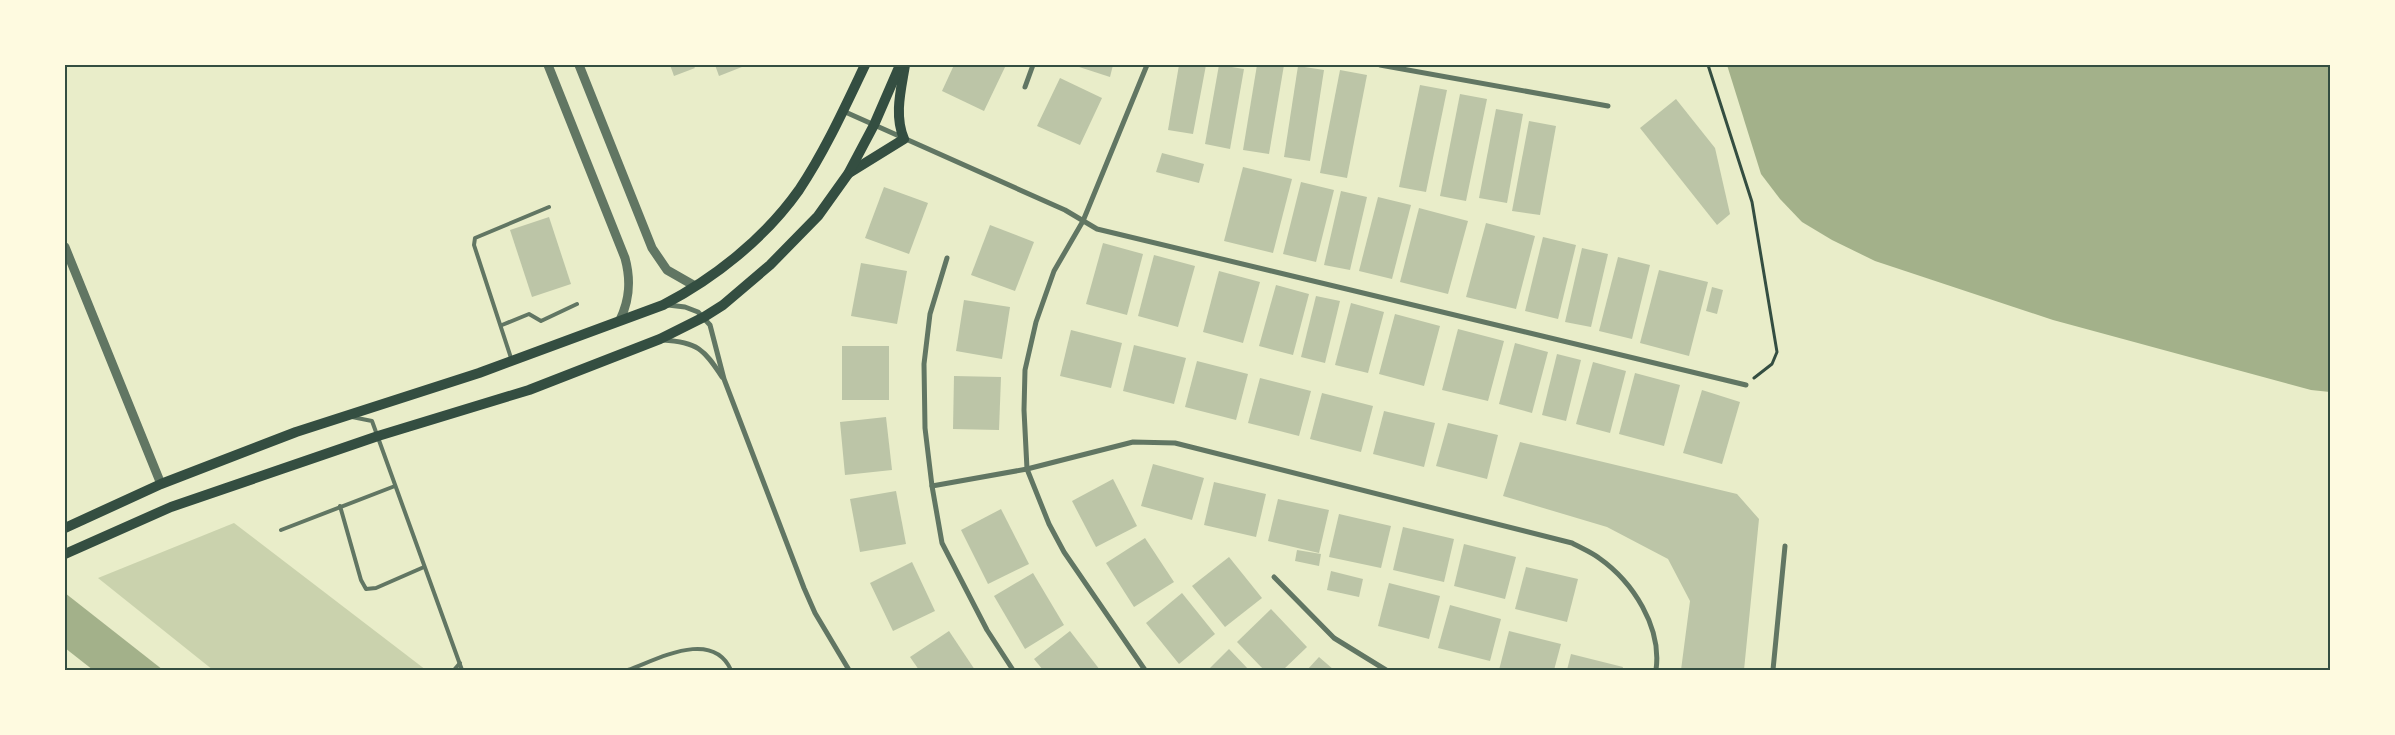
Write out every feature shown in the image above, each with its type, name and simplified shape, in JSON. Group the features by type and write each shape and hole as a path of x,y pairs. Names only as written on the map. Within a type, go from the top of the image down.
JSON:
{"main road":[{"path":"65,528 161,484 296,432 512,360 663,305 696,286 743,250 774,220 798,190 843,111 865,65"},
{"path":"65,554 171,507 378,436 529,390 660,339 704,317 741,290 792,244 818,216 848,174 874,125 900,65"},
{"path":"848,174 904,139 900,130 898,111 905,65"}],"street":[{"path":"548,65 625,258 629,284 626,308 620,320"},
{"path":"579,65 652,248 667,270 696,286"},
{"path":"1025,87 1033,65"},
{"path":"1145,670 1064,552 1049,524 1027,469 1024,410 1028,360 1036,322 1054,271 1083,221 1147,65"},
{"path":"1380,65 1608,106"},
{"path":"843,111 1065,210 1096,229 1746,385"},
{"path":"65,247 161,484"},
{"path":"947,258 930,314 924,364 925,428 932,486 942,543 987,630 1013,670"},
{"path":"663,305 685,307 704,317 713,332 724,379 804,588 815,613 849,670"},
{"path":"660,339 690,343 698,348 708,356 724,379"},
{"path":"932,486 1027,469 1133,442 1175,444 1572,543 1598,557 1614,570 1638,598 1650,621 1658,659 1656,670"},
{"path":"1773,670 1785,546"},
{"path":"1274,577 1334,638 1386,670"}],"lane":[{"path":"512,360 474,245 475,238 549,207"},
{"path":"502,325 529,314 541,321 577,304"},
{"path":"347,416 372,421 462,670"},
{"path":"281,530 395,486"},
{"path":"340,506 366,589 376,588 424,567"},
{"path":"628,670 687,649 699,648 711,650 722,657 731,670"},
{"path":"454,670 460,663"}],"path":[{"path":"1708,65 1752,202 1777,352 1772,364 1746,385"}],"shaded area":[{"path":"1727,65 2330,65 2330,392 2311,390 2053,320 1875,261 1832,240 1802,222 1780,199 1761,174"},
{"path":"234,523 426,670 213,670 98,578"},
{"path":"65,593 163,670 93,670 65,648"}],"building":[{"path":"670,65 693,65 695,68 674,76"},
{"path":"715,65 747,65 719,76"},
{"path":"954,65 1006,65 984,111 942,91"},
{"path":"1073,65 1113,65 1110,77"},
{"path":"1179,65 1206,65 1193,134 1168,130"},
{"path":"1219,65 1244,69 1230,149 1205,144"},
{"path":"1257,65 1284,65 1269,154 1243,150"},
{"path":"1298,66 1324,70 1310,161 1284,157"},
{"path":"1340,70 1367,75 1347,178 1320,173"},
{"path":"1060,78 1102,98 1080,145 1037,126"},
{"path":"1420,85 1447,90 1426,192 1399,187"},
{"path":"1460,94 1487,99 1466,201 1440,196"},
{"path":"1676,99 1715,148 1730,214 1717,225 1640,128"},
{"path":"1496,109 1523,114 1507,203 1479,198"},
{"path":"1529,121 1556,126 1540,215 1512,211"},
{"path":"1162,153 1204,164 1199,183 1156,172"},
{"path":"1243,167 1292,179 1273,253 1224,241"},
{"path":"1301,182 1334,190 1316,262 1283,254"},
{"path":"884,187 928,203 909,254 865,238"},
{"path":"1341,191 1367,197 1350,270 1324,265"},
{"path":"1378,197 1411,205 1392,279 1359,271"},
{"path":"1419,208 1468,221 1448,294 1400,282"},
{"path":"549,217 571,284 532,297 510,230"},
{"path":"1486,223 1535,236 1516,309 1466,297"},
{"path":"990,225 1034,242 1015,291 971,275"},
{"path":"1543,237 1576,245 1558,319 1525,311"},
{"path":"1103,243 1143,254 1127,315 1086,304"},
{"path":"1582,248 1608,254 1591,327 1565,322"},
{"path":"1154,255 1195,266 1178,327 1138,316"},
{"path":"1618,257 1650,265 1632,339 1599,331"},
{"path":"861,263 907,271 897,324 851,316"},
{"path":"1659,270 1708,282 1689,356 1640,343"},
{"path":"1219,271 1260,282 1243,343 1203,332"},
{"path":"1276,285 1309,294 1293,355 1259,346"},
{"path":"1712,287 1723,290 1717,314 1706,311"},
{"path":"1316,296 1340,301 1325,363 1301,357"},
{"path":"964,300 1010,307 1002,359 956,351"},
{"path":"1351,303 1384,312 1368,373 1335,365"},
{"path":"1395,314 1440,326 1424,386 1379,374"},
{"path":"1458,329 1504,341 1488,401 1442,390"},
{"path":"1071,330 1122,343 1111,388 1060,376"},
{"path":"1515,343 1548,352 1532,413 1499,404"},
{"path":"1134,345 1186,358 1174,404 1123,391"},
{"path":"842,346 889,346 889,400 842,400"},
{"path":"1557,354 1581,360 1566,421 1542,415"},
{"path":"1197,361 1248,374 1236,420 1185,407"},
{"path":"1593,362 1626,371 1610,433 1576,424"},
{"path":"1635,373 1680,385 1664,446 1619,434"},
{"path":"954,376 1001,377 999,430 953,429"},
{"path":"1260,378 1311,391 1299,436 1248,423"},
{"path":"1702,390 1740,402 1722,464 1683,453"},
{"path":"1322,393 1373,406 1361,452 1310,439"},
{"path":"1384,411 1435,423 1424,467 1373,454"},
{"path":"886,417 892,470 845,475 840,422"},
{"path":"1448,423 1498,435 1487,479 1436,466"},
{"path":"1520,442 1737,494 1759,519 1744,670 1681,670 1690,601 1668,559 1607,527 1503,496"},
{"path":"1153,464 1204,478 1192,520 1141,506"},
{"path":"1113,479 1137,526 1096,547 1072,501"},
{"path":"1214,482 1266,494 1256,537 1204,525"},
{"path":"896,491 906,544 860,552 850,499"},
{"path":"1278,499 1329,510 1319,553 1268,541"},
{"path":"1001,509 1029,564 988,584 961,530"},
{"path":"1339,514 1391,526 1381,568 1329,557"},
{"path":"1403,527 1454,539 1444,582 1393,570"},
{"path":"1145,538 1174,582 1134,607 1106,563"},
{"path":"1464,544 1516,557 1505,599 1454,586"},
{"path":"1297,550 1321,554 1319,566 1295,561"},
{"path":"1229,557 1262,598 1225,627 1192,586"},
{"path":"912,562 935,611 893,631 870,583"},
{"path":"1526,567 1578,579 1567,622 1515,609"},
{"path":"1331,571 1363,579 1359,597 1327,590"},
{"path":"1033,573 1064,625 1025,649 994,596"},
{"path":"1389,583 1440,596 1429,639 1378,626"},
{"path":"1182,593 1215,634 1179,664 1146,623"},
{"path":"1450,605 1501,619 1490,661 1438,648"},
{"path":"1271,609 1307,647 1283,670 1264,670 1237,642"},
{"path":"949,631 975,670 919,670 910,657"},
{"path":"1070,631 1100,670 1043,670 1034,659"},
{"path":"1509,631 1561,644 1554,670 1499,670"},
{"path":"1229,649 1249,670 1208,670"},
{"path":"1571,654 1623,667 1622,670 1567,670"},
{"path":"1319,657 1334,670 1307,670"}]}
